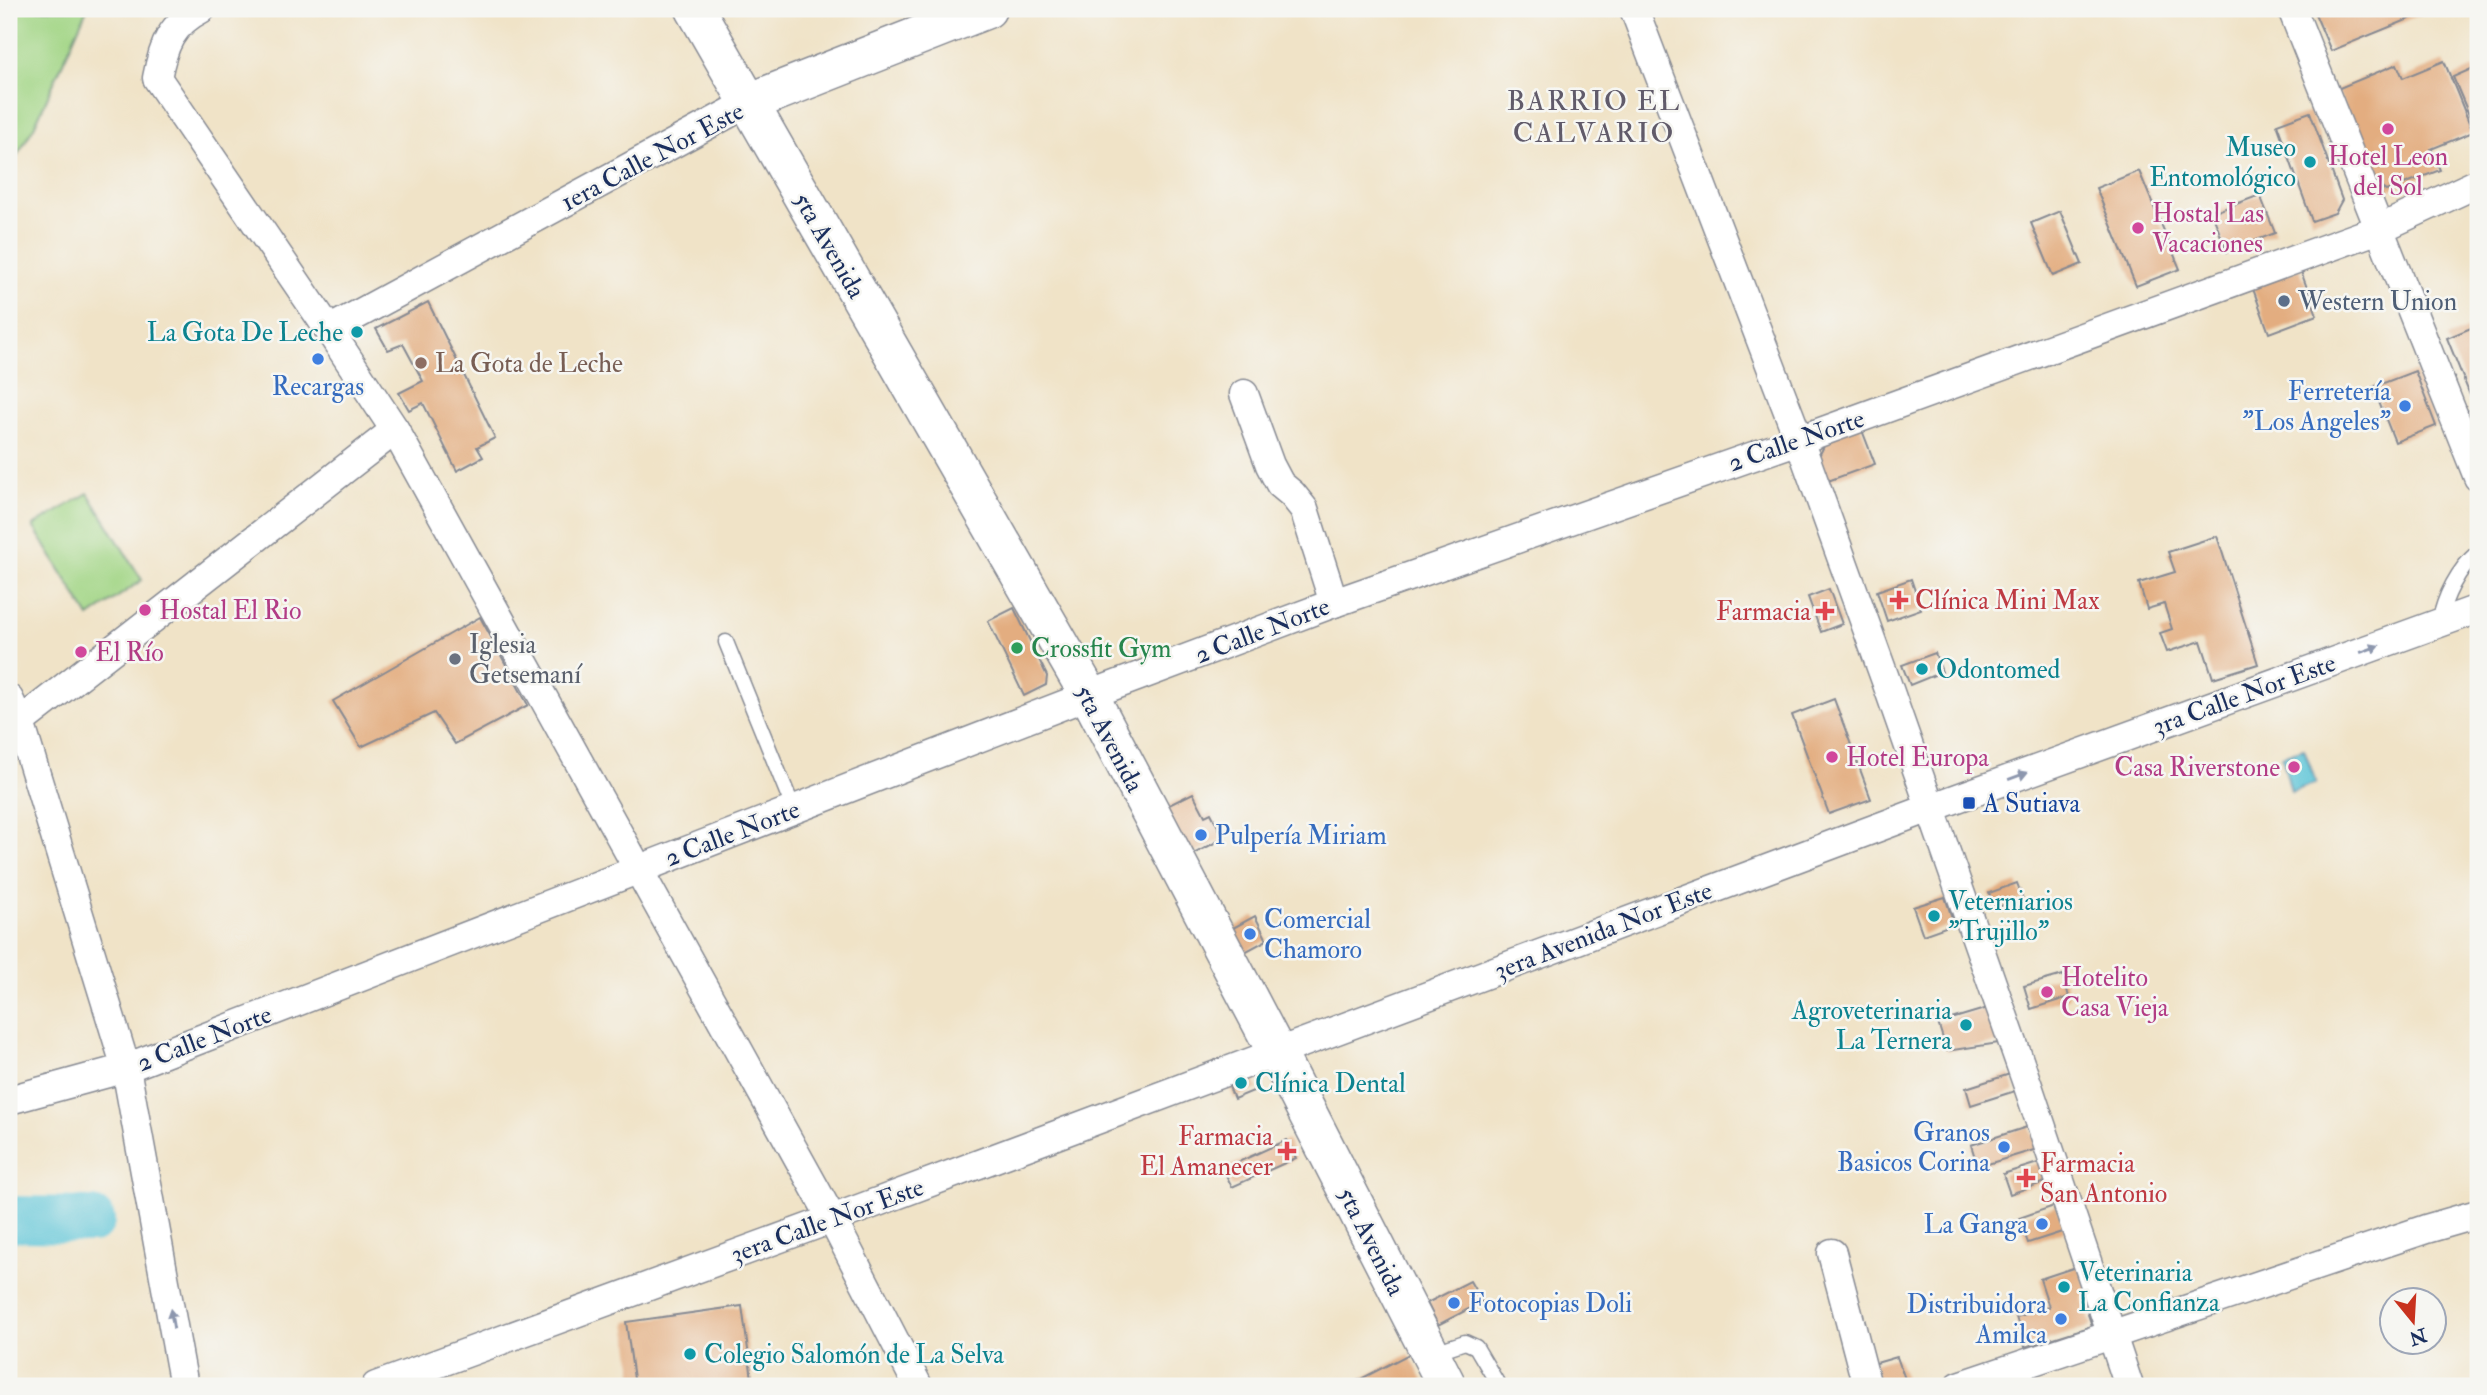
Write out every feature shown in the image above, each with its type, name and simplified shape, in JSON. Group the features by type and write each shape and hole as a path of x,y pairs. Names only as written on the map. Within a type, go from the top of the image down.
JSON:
{"street":[{"path":"201,9 186,17 163,48 157,78 395,430 832,1219 918,1386"},
{"name":"5ta Avenida","path":"695,9 1089,695 1277,1053 1439,1370"},
{"name":"1era Calle Nor Este","path":"329,330 748,103 987,9"},
{"path":"1634,9 1800,440 2033,1098 2129,1386"},
{"path":"2292,9 2478,477"},
{"name":"2 Calle Norte","path":"9,1100 126,1068 1089,695 1334,603 1800,440 2379,229 2478,183"},
{"path":"1244,394 1270,465 1280,484 1304,509 1334,603"},
{"path":"184,1386 126,1068 12,717 395,430"},
{"name":"3ra Calle Nor Este","path":"1930,807 2478,609"},
{"name":"3era Avenida Nor Este","path":"1277,1053 1930,807"},
{"name":"3era Calle Nor Este","path":"376,1386 1277,1053"},
{"path":"1959,1386 2426,1229 2478,1214"},
{"path":"1832,1253 1867,1386"}],"lane":[{"path":"2439,624 2441,609 2461,569 2478,552"},
{"path":"726,642 794,810"},
{"path":"1439,1370 1465,1342 1476,1347 1499,1386"}],"green space":[{"path":"9,9 87,9 34,127 9,169"},
{"path":"88,493 142,580 89,617 33,526"}],"water":[{"path":"2304,749 2316,783 2291,792 2282,756"}],"building":[{"path":"2313,9 2422,9 2424,13 2331,51"},
{"name":"Hotel Leon del Sol","path":"2444,61 2473,132 2431,149 2440,170 2386,191 2375,183 2337,89 2397,64 2403,78"},
{"path":"2478,66 2478,136 2453,77"},
{"name":"Museo Entomológico","path":"2310,112 2342,200 2335,213 2312,221 2277,124"},
{"name":"Hostal Las Vacaciones","path":"2139,171 2180,269 2136,286 2096,188"},
{"path":"2260,195 2275,233 2227,252 2212,213"},
{"path":"2060,211 2082,264 2053,276 2031,223"},
{"name":"Western Union","path":"2300,269 2317,315 2269,333 2252,286"},
{"name":"La Gota de Leche","path":"428,302 495,438 477,447 483,457 457,471 423,403 409,410 399,393 423,381 403,344 388,350 376,329"},
{"path":"2478,325 2478,415 2447,338"},
{"name":"Ferretería \"Los Angeles\"","path":"2415,371 2436,426 2395,442 2373,387"},
{"path":"1860,425 1875,464 1828,481 1819,456 1828,438"},
{"path":"2217,536 2258,664 2213,678 2201,641 2167,652 2160,633 2172,629 2164,604 2147,609 2139,583 2175,572 2168,552"},
{"name":"Clínica Mini Max","path":"1911,579 1921,609 1887,621 1877,591"},
{"name":"Farmacia","path":"1829,589 1842,624 1821,632 1808,597"},
{"name":"Crossfit Gym","path":"1014,608 1047,676 1046,685 1024,696 988,621"},
{"name":"Iglesia Getsemaní","path":"480,617 528,705 455,744 434,713 361,747 333,701"},
{"name":"Odontomed","path":"1935,653 1942,672 1910,685 1902,665"},
{"name":"Hotel Europa","path":"1834,699 1871,799 1829,814 1792,715"},
{"path":"1193,793 1205,816 1211,813 1224,838 1190,856 1165,807"},
{"path":"2017,883 2023,899 1994,908 1989,893"},
{"name":"Veterniarios \"Trujillo\"","path":"1945,897 1954,924 1923,935 1913,907"},
{"name":"Comercial Chamoro","path":"1255,916 1267,940 1245,952 1233,928"},
{"name":"Hotelito Casa Vieja","path":"2063,975 2069,997 2031,1009 2024,986"},
{"path":"1988,1008 1999,1043 1947,1051 1938,1023"},
{"name":"Clínica Dental","path":"1249,1067 1258,1089 1234,1099 1225,1077"},
{"path":"2010,1074 2015,1091 1971,1105 1966,1088"},
{"name":"Granos Basicos Corina","path":"2030,1126 2037,1149 1978,1167 1971,1145"},
{"path":"1287,1140 1296,1158 1232,1187 1223,1169"},
{"name":"Farmacia San Antonio","path":"2041,1162 2048,1181 2010,1194 2003,1174"},
{"name":"La Ganga","path":"2057,1205 2065,1231 2028,1243 2019,1218"},
{"path":"2079,1266 2089,1294 2082,1297 2092,1326 2025,1347 2016,1317 2049,1307 2040,1279"},
{"name":"Fotocopias Doli","path":"1470,1281 1482,1302 1438,1325 1427,1303"},
{"name":"Colegio Salomón de La Selva","path":"742,1306 753,1386 635,1386 626,1322"},
{"path":"1409,1354 1426,1386 1354,1386 1353,1383"},
{"path":"1897,1357 1905,1379 1880,1386 1873,1364"}],"waterway":[{"path":"9,1219 92,1220"}],"place":[{"name":"Hotel Leon del Sol","path":"2388,129"},
{"name":"Museo Entomológico","path":"2310,162"},
{"name":"Hostal Las Vacaciones","path":"2138,228"},
{"name":"Western Union","path":"2284,301"},
{"name":"La Gota De Leche","path":"357,332"},
{"name":"Recargas","path":"318,359"},
{"name":"La Gota de Leche","path":"421,363"},
{"name":"Ferretería \"Los Angeles\"","path":"2405,406"},
{"name":"Clínica Mini Max","path":"1899,600"},
{"name":"Hostal El Rio","path":"145,610"},
{"name":"Farmacia","path":"1825,611"},
{"name":"Crossfit Gym","path":"1017,648"},
{"name":"El Río","path":"81,652"},
{"name":"Iglesia Getsemaní","path":"455,659"},
{"name":"Odontomed","path":"1922,669"},
{"name":"Hotel Europa","path":"1832,757"},
{"name":"Casa Riverstone","path":"2294,767"},
{"name":"A Sutiava","path":"1969,803"},
{"name":"Pulpería Miriam","path":"1201,835"},
{"name":"Veterniarios \"Trujillo\"","path":"1934,916"},
{"name":"Comercial Chamoro","path":"1250,934"},
{"name":"Hotelito Casa Vieja","path":"2047,992"},
{"name":"Agroveterinaria La Ternera","path":"1966,1025"},
{"name":"Clínica Dental","path":"1241,1083"},
{"name":"Granos Basicos Corina","path":"2004,1147"},
{"name":"Farmacia El Amanecer","path":"1287,1151"},
{"name":"Farmacia San Antonio","path":"2026,1178"},
{"name":"La Ganga","path":"2042,1224"},
{"name":"Veterinaria La Confianza","path":"2064,1287"},
{"name":"Fotocopias Doli","path":"1454,1303"},
{"name":"Distribuidora Amilca","path":"2061,1319"},
{"name":"Colegio Salomón de La Selva","path":"690,1354"}],"district":[{"name":"BARRIO EL CALVARIO","path":"1594,116"}]}
